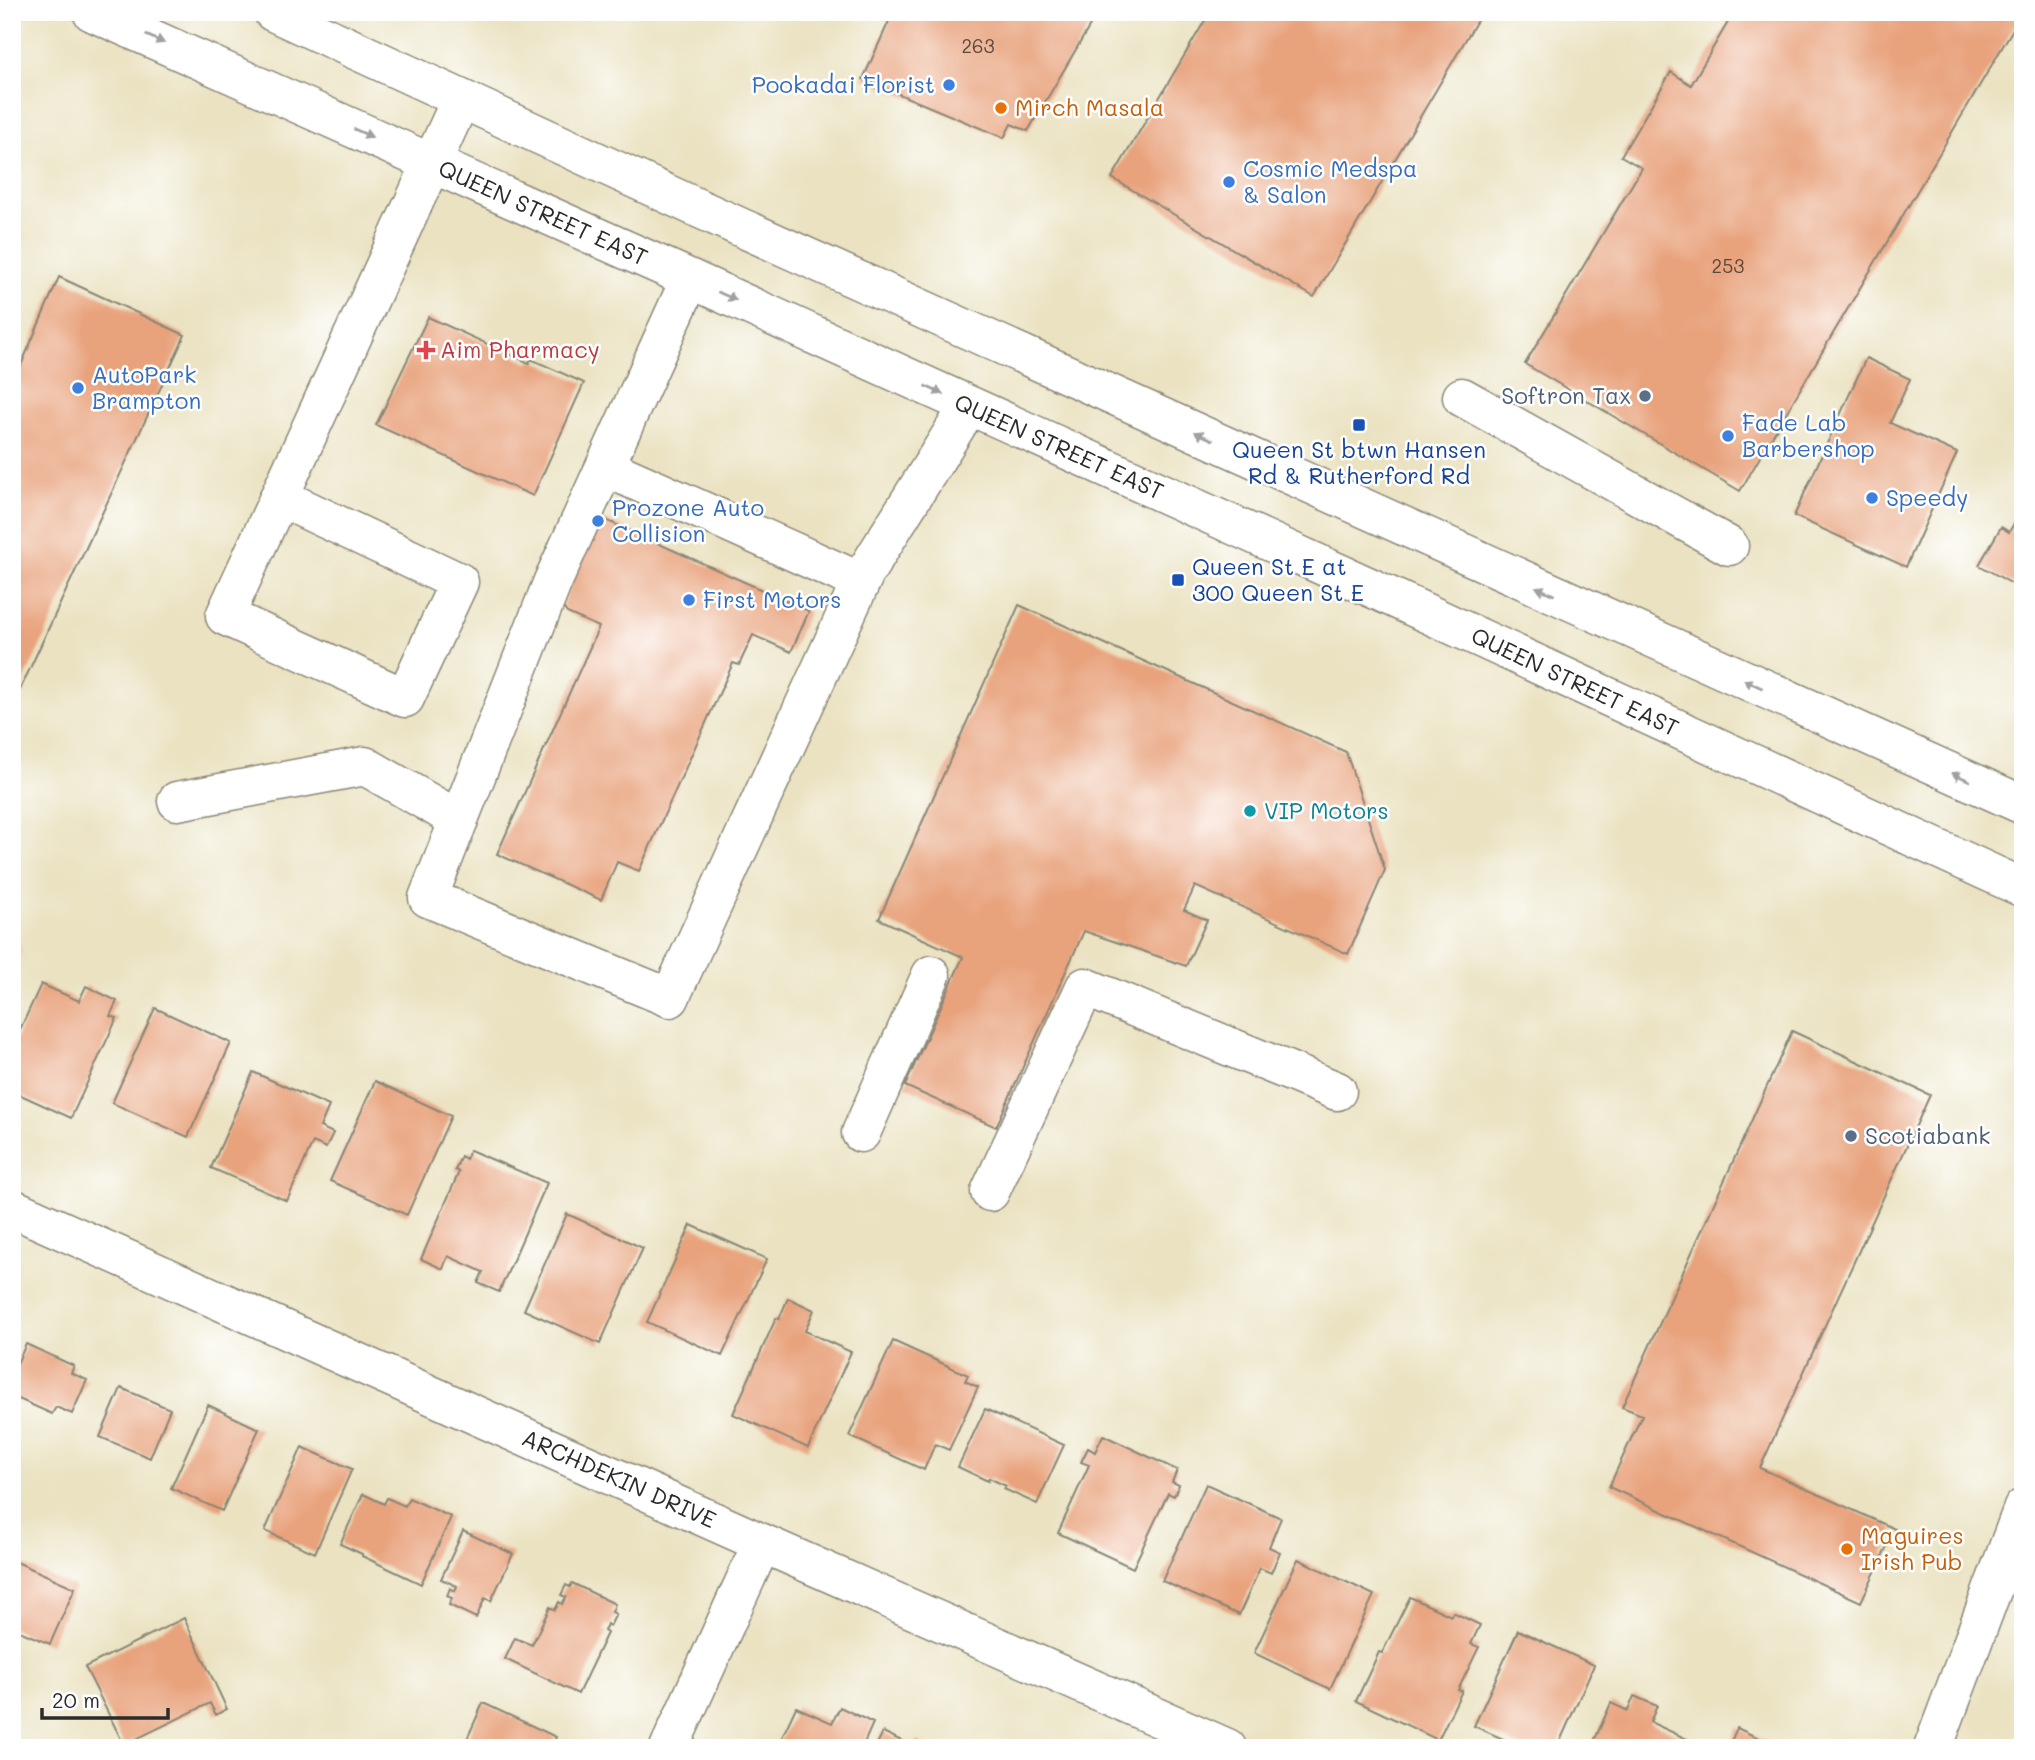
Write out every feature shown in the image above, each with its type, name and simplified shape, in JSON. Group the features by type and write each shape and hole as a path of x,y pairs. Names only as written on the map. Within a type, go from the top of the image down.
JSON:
{"main road":[{"name":"QUEEN STREET EAST","path":"92,12 1386,594 2023,888"},
{"path":"273,12 700,209 2023,805"},
{"path":"279,497 459,582 405,698 225,616 279,497 432,164 461,99"},
{"path":"690,279 553,581 428,898 670,998 861,582 969,406"},
{"path":"1462,397 1729,546"},
{"path":"605,467 861,582"},
{"path":"177,800 365,766 458,820"},
{"path":"861,1133 931,975"},
{"path":"990,1192 1085,986 1337,1091"},
{"name":"ARCHDEKIN DRIVE","path":"12,1208 762,1544 1227,1748"},
{"path":"1933,1748 2023,1508"},
{"path":"669,1748 762,1544"}],"building":[{"path":"893,12 1098,12 1028,131 1011,124 1004,138 863,79"},
{"path":"1210,12 1482,12 1314,297 1112,178"},
{"path":"1734,12 2023,12 1740,491 1525,364 1642,168 1621,156 1671,72 1691,85"},
{"path":"59,277 185,335 12,707 12,386"},
{"path":"428,317 529,363 531,359 584,383 533,496 376,425"},
{"path":"1866,358 1910,379 1890,423 1957,453 1906,567 1794,516"},
{"path":"2023,508 2023,590 1979,565 2001,527 2009,532"},
{"path":"599,517 809,611 791,652 753,635 739,665 733,663 639,871 617,862 601,900 497,854 599,627 567,613 562,606"},
{"path":"1019,605 1346,752 1385,870 1348,954 1195,886 1184,910 1207,920 1186,966 1084,931 996,1127 905,1086 963,957 879,919"},
{"path":"12,944 21,948 12,967"},
{"path":"41,984 79,1001 86,986 117,1001 110,1016 117,1018 71,1118 12,1091 12,1047"},
{"path":"155,1008 231,1043 188,1137 112,1103"},
{"path":"1792,1031 1930,1095 1760,1468 1895,1529 1861,1602 1609,1487 1642,1415 1622,1407"},
{"path":"253,1072 329,1106 320,1127 333,1133 326,1148 313,1142 287,1201 211,1168"},
{"path":"375,1081 451,1116 407,1215 330,1181"},
{"path":"470,1150 547,1183 499,1292 478,1283 483,1272 448,1256 443,1269 421,1259 459,1172 455,1170 461,1156 466,1159"},
{"path":"567,1214 643,1248 600,1344 524,1310"},
{"path":"691,1225 767,1259 722,1356 647,1322"},
{"path":"788,1298 814,1310 805,1331 851,1352 808,1448 733,1414 776,1318 779,1319"},
{"path":"893,1341 968,1375 965,1381 978,1387 949,1450 935,1444 924,1470 849,1436"},
{"path":"26,1344 74,1366 71,1373 87,1380 72,1414 56,1407 52,1414 12,1396 12,1374"},
{"path":"121,1388 170,1409 150,1458 100,1437"},
{"path":"208,1405 259,1429 222,1511 171,1488"},
{"path":"985,1409 1064,1445 1037,1504 1004,1489 1006,1486 989,1478 988,1481 958,1467"},
{"path":"1103,1435 1177,1470 1172,1482 1179,1485 1174,1496 1168,1493 1133,1568 1058,1533 1089,1465 1081,1462 1088,1448 1095,1452"},
{"path":"302,1447 352,1469 315,1553 265,1531"},
{"path":"1206,1484 1281,1518 1269,1547 1280,1552 1271,1573 1260,1568 1239,1615 1162,1581"},
{"path":"363,1494 384,1504 387,1498 405,1506 409,1498 451,1517 421,1584 340,1544"},
{"path":"463,1531 513,1554 491,1601 485,1598 476,1618 449,1605 452,1598 447,1596 450,1588 455,1591 457,1586 441,1579"},
{"path":"1298,1559 1374,1595 1330,1689 1254,1653"},
{"path":"12,1560 75,1588 50,1644 12,1628"},
{"path":"572,1583 615,1604 612,1612 616,1614 610,1626 607,1624 604,1631 607,1633 578,1694 505,1659 515,1638 532,1645 550,1607 555,1610 559,1602 562,1604 566,1597 561,1595 566,1585 570,1587"},
{"path":"1410,1597 1451,1616 1453,1612 1480,1625 1471,1644 1479,1647 1458,1690 1462,1691 1438,1740 1356,1701 1379,1652 1382,1653"},
{"path":"184,1618 227,1709 216,1715 210,1703 124,1745 85,1667"},
{"path":"1518,1630 1594,1665 1557,1748 1523,1748 1474,1726"},
{"path":"1634,1696 1657,1706 1650,1722 1687,1739 1683,1748 1591,1748 1611,1703 1628,1711"},
{"path":"483,1703 556,1737 551,1748 463,1748"},
{"path":"796,1707 832,1723 840,1707 873,1723 862,1748 777,1748"},
{"path":"1737,1728 1780,1748 1728,1748"},
{"path":"883,1732 914,1747 917,1741 930,1748 875,1748"}],"place":[{"name":"Pookadai Florist","path":"949,85"},
{"name":"Mirch Masala","path":"1001,108"},
{"name":"Cosmic Medspa & Salon","path":"1229,182"},
{"name":"Aim Pharmacy","path":"426,350"},
{"name":"AutoPark Brampton","path":"78,388"},
{"name":"Softron Tax","path":"1645,396"},
{"name":"Queen St btwn Hansen Rd & Rutherford Rd","path":"1359,425"},
{"name":"Fade Lab Barbershop","path":"1728,436"},
{"name":"Speedy","path":"1872,498"},
{"name":"Prozone Auto Collision","path":"598,521"},
{"name":"Queen St E at 300 Queen St E","path":"1178,580"},
{"name":"First Motors","path":"689,600"},
{"name":"VIP Motors","path":"1250,811"},
{"name":"Scotiabank","path":"1851,1136"},
{"name":"Maguires Irish Pub","path":"1847,1549"}]}
